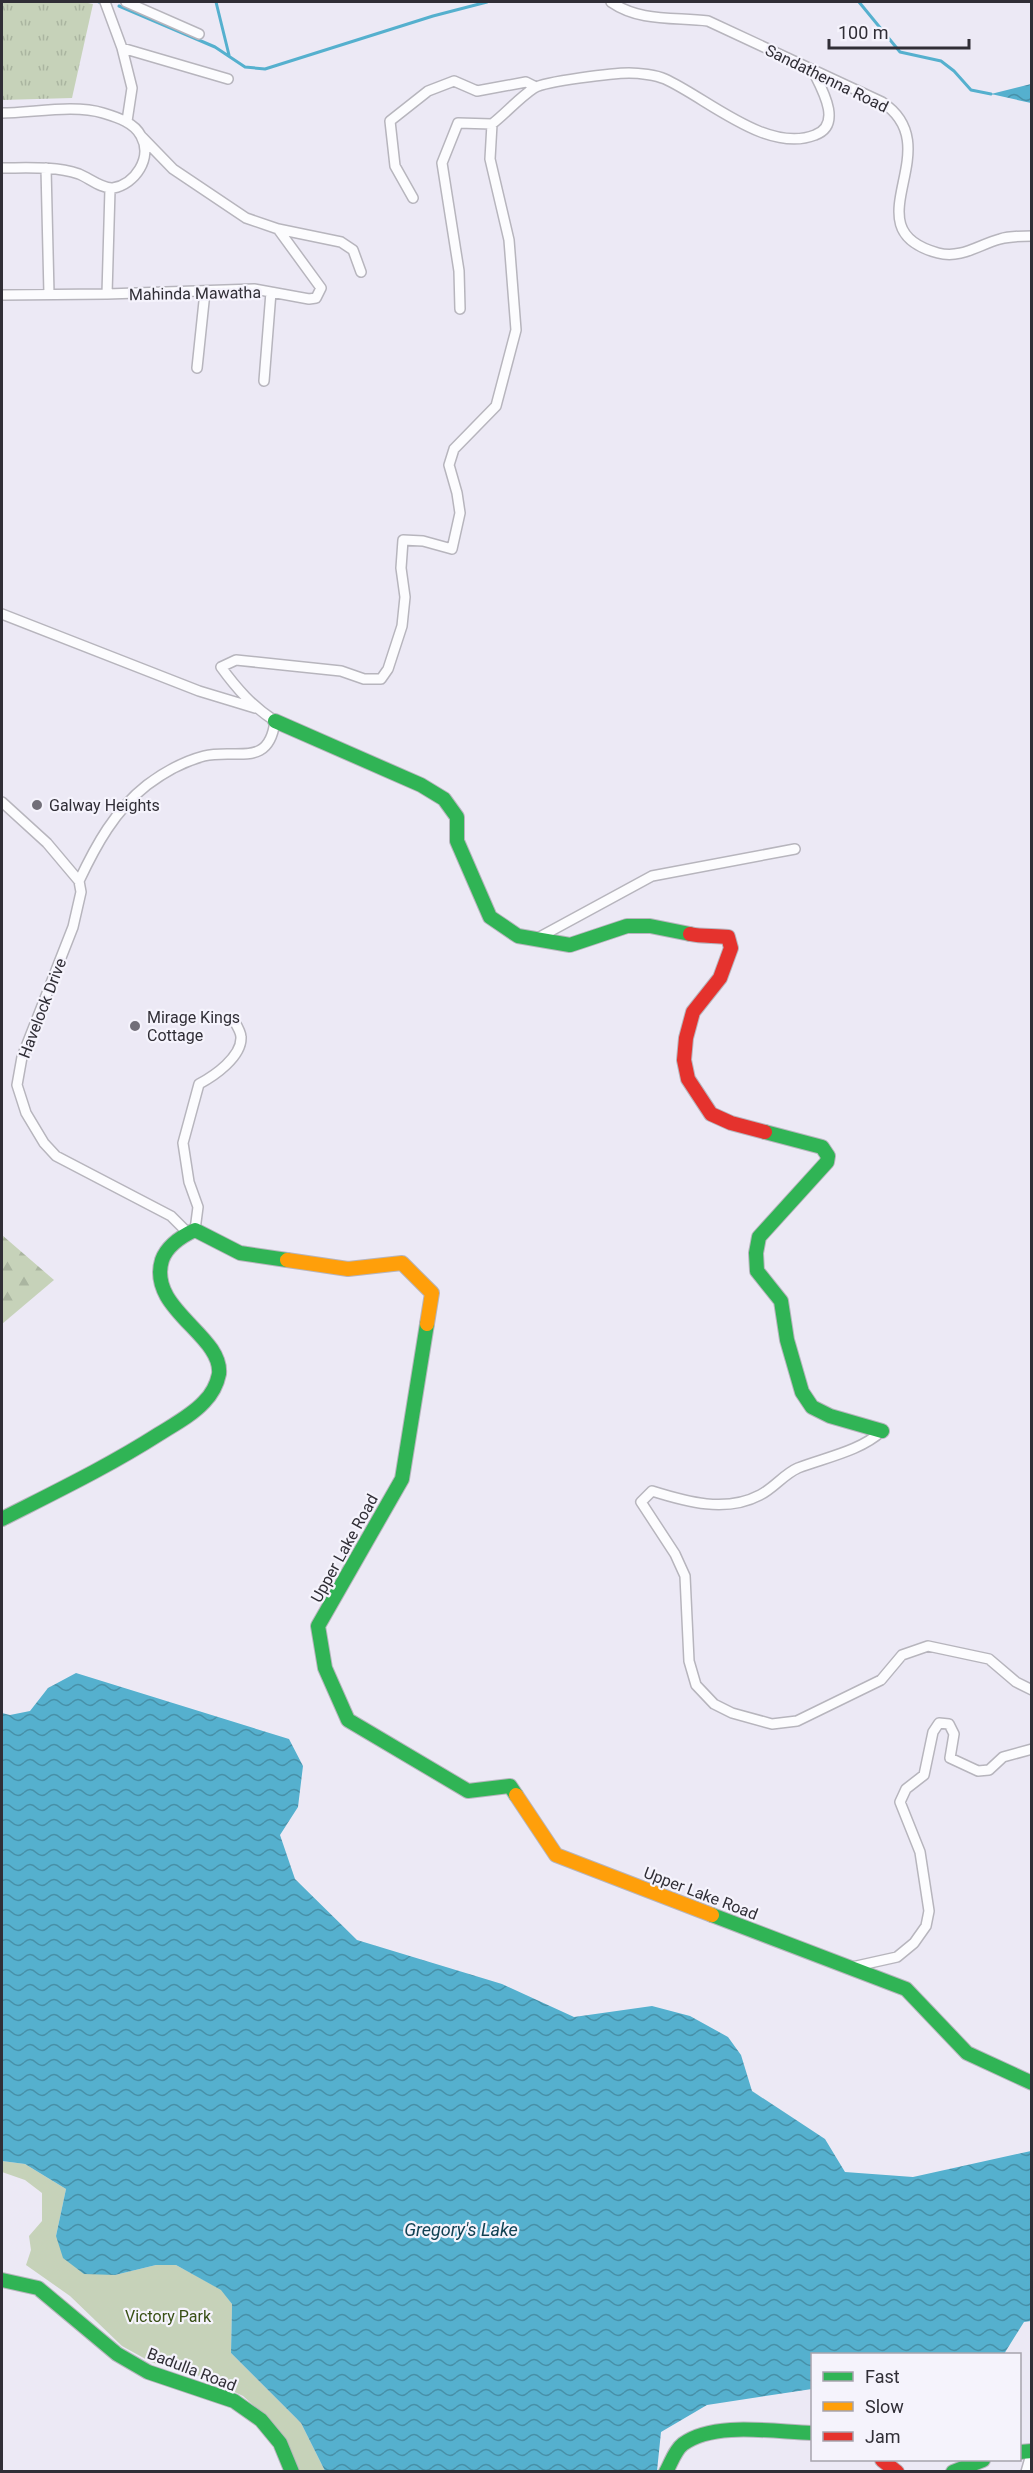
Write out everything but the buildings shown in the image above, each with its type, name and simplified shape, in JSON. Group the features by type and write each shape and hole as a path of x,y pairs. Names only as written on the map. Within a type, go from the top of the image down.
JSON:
{"main road":[{"path":"275,721 421,785 444,799 458,817 457,841 490,917 518,936 570,945 627,926 650,926 703,937 715,934 728,937 731,948 720,978 693,1012 686,1038 684,1060 688,1079 711,1114 731,1123 822,1147 828,1156 827,1162 759,1237 756,1253 757,1271 781,1301 787,1341 802,1392 812,1407 830,1416 882,1431"},
{"path":"2,1520 142,1446 194,1412 211,1394 219,1372 216,1356 177,1312 161,1280 161,1260 170,1246 191,1232"},
{"name":"Upper Lake Road","path":"191,1232 240,1253 348,1269 402,1263 432,1293 402,1479 318,1626 325,1668 348,1720 468,1791 510,1786 556,1855 906,1989 967,2053 1032,2084"},
{"name":"Badulla Road","path":"2,2280 38,2288 117,2354 148,2372 234,2401 261,2420 280,2443 292,2472"},
{"path":"666,2472 676,2452 683,2444 706,2433 722,2430 811,2433"},
{"path":"883,2461 897,2472"},
{"path":"953,2472 980,2461"}],"street":[{"path":"105,2 122,48 132,88 127,122"},
{"path":"126,2 199,34"},
{"name":"Sandathenna Road","path":"611,2 625,11 650,18 708,21 813,72 882,102 895,111 906,127 909,155 898,212 899,224 921,249 946,255 960,254 1000,238 1032,236"},
{"path":"122,48 228,79"},
{"path":"460,309 459,271 442,163 458,123 492,124 536,87 630,73 664,78 727,116 761,132 797,140 821,133 828,125 829,112 824,94 813,72"},
{"path":"413,198 395,166 390,121 428,92 454,81 477,91 526,82 536,87"},
{"path":"2,113 74,110 100,112 127,122 173,169 246,218 278,229 341,242 353,250 361,272"},
{"path":"2,802 47,843 79,881 102,836 121,809 147,785 176,768 205,756 253,755 265,747 274,729 275,721 257,709 237,690 221,667 236,660 341,671 364,679 381,679 388,669 402,626 405,597 401,568 403,540 423,541 452,549 460,513 457,493 448,465 454,448 496,406 516,330 509,240 490,159 492,124"},
{"path":"2,168 46,168 78,174 110,189 125,185 139,174 144,155 141,136"},
{"path":"46,168 49,294"},
{"path":"107,294 110,189"},
{"name":"Mahinda Mawatha","path":"2,295 205,292 254,289 316,298 321,288 278,229"},
{"path":"197,368 205,292"},
{"path":"264,381 271,292"},
{"path":"2,614 199,692 257,709"},
{"path":"536,939 652,876 795,849"},
{"name":"Havelock Drive","path":"79,881 81,892 73,927 22,1057 17,1085 27,1113 44,1143 56,1156 171,1216 191,1232"},
{"path":"191,1232 198,1207 189,1182 183,1143 199,1084 218,1073 238,1050 241,1037 233,1019"},
{"path":"882,1431 869,1443 795,1469 760,1495 727,1504 691,1503 652,1491 641,1502 675,1554 685,1576 689,1661 696,1685 714,1704 732,1713 772,1724 797,1721 881,1680 902,1655 928,1646 989,1659 1016,1682 1032,1690"},
{"path":"850,1967 897,1957 914,1942 926,1926 929,1911 920,1852 900,1802 906,1789 924,1775 933,1732 939,1723 949,1724 954,1734 950,1758 978,1771 989,1770 1003,1757 1032,1749"},
{"path":"1026,2472 1032,2451"}],"green space":[{"path":"2,2 93,4 72,98 2,100"},
{"path":"2,1235 54,1280 2,1324"},
{"name":"Victory Park","path":"2,2161 25,2164 66,2189 56,2236 115,2275 156,2265 176,2265 222,2290 232,2304 231,2353 301,2423 325,2471 298,2471 267,2417 243,2396 203,2377 151,2362 122,2346 70,2296 26,2265 31,2250 29,2236 42,2221 42,2193 25,2180 2,2172"}],"water":[{"path":"1031,84 1031,103 991,94"},
{"name":"Gregory's Lake","path":"76,1673 289,1739 303,1766 298,1807 280,1835 295,1879 357,1940 502,1984 574,2017 652,2006 690,2016 728,2037 741,2055 752,2091 825,2139 845,2172 913,2177 1031,2151 1031,2321 1024,2322 1005,2353 811,2353 811,2389 707,2405 661,2432 657,2471 325,2471 301,2423 231,2353 232,2304 221,2290 176,2265 156,2265 115,2275 84,2274 63,2258 56,2236 66,2189 25,2164 2,2161 2,1713 10,1715 30,1711 48,1688"}],"waterway":[{"path":"216,2 229,55"},
{"path":"119,6 215,47 245,67 265,69 433,16 487,2"},
{"path":"859,2 900,52 941,61 954,71 971,90 991,94"}],"traffic: fast":[{"path":"275,721 421,785 444,799 457,817 457,841 490,917 518,936 570,945 627,926 650,926 690,934"},
{"path":"765,1132 822,1147 828,1156 827,1162 759,1237 756,1253 757,1271 781,1301 787,1340 802,1392 812,1407 830,1416 882,1431"},
{"path":"2,1519 140,1446 189,1415 211,1393 219,1374 217,1360 210,1347 174,1307 165,1293 160,1277 162,1260 167,1250 195,1230 240,1253 287,1260"},
{"path":"427,1324 402,1479 318,1626 325,1668 348,1720 468,1791 510,1786 516,1795"},
{"path":"712,1915 906,1989 967,2053 1032,2083"},
{"path":"2,2280 38,2288 117,2354 148,2372 234,2401 261,2420 280,2443 292,2472"},
{"path":"666,2472 675,2453 683,2444 711,2432 763,2430 811,2433"},
{"path":"1021,2452 1032,2451"},
{"path":"953,2472 980,2461"}],"traffic: slow":[{"path":"287,1260 348,1269 402,1263 432,1293 427,1324"},
{"path":"516,1795 556,1855 712,1915"}],"traffic: jam":[{"path":"690,934 728,937 731,948 720,978 693,1012 686,1038 684,1060 688,1079 711,1114 731,1123 765,1132"},
{"path":"883,2461 897,2472"}],"place":[{"name":"Galway Heights","path":"37,805"},
{"name":"Mirage Kings Cottage","path":"135,1026"}]}
